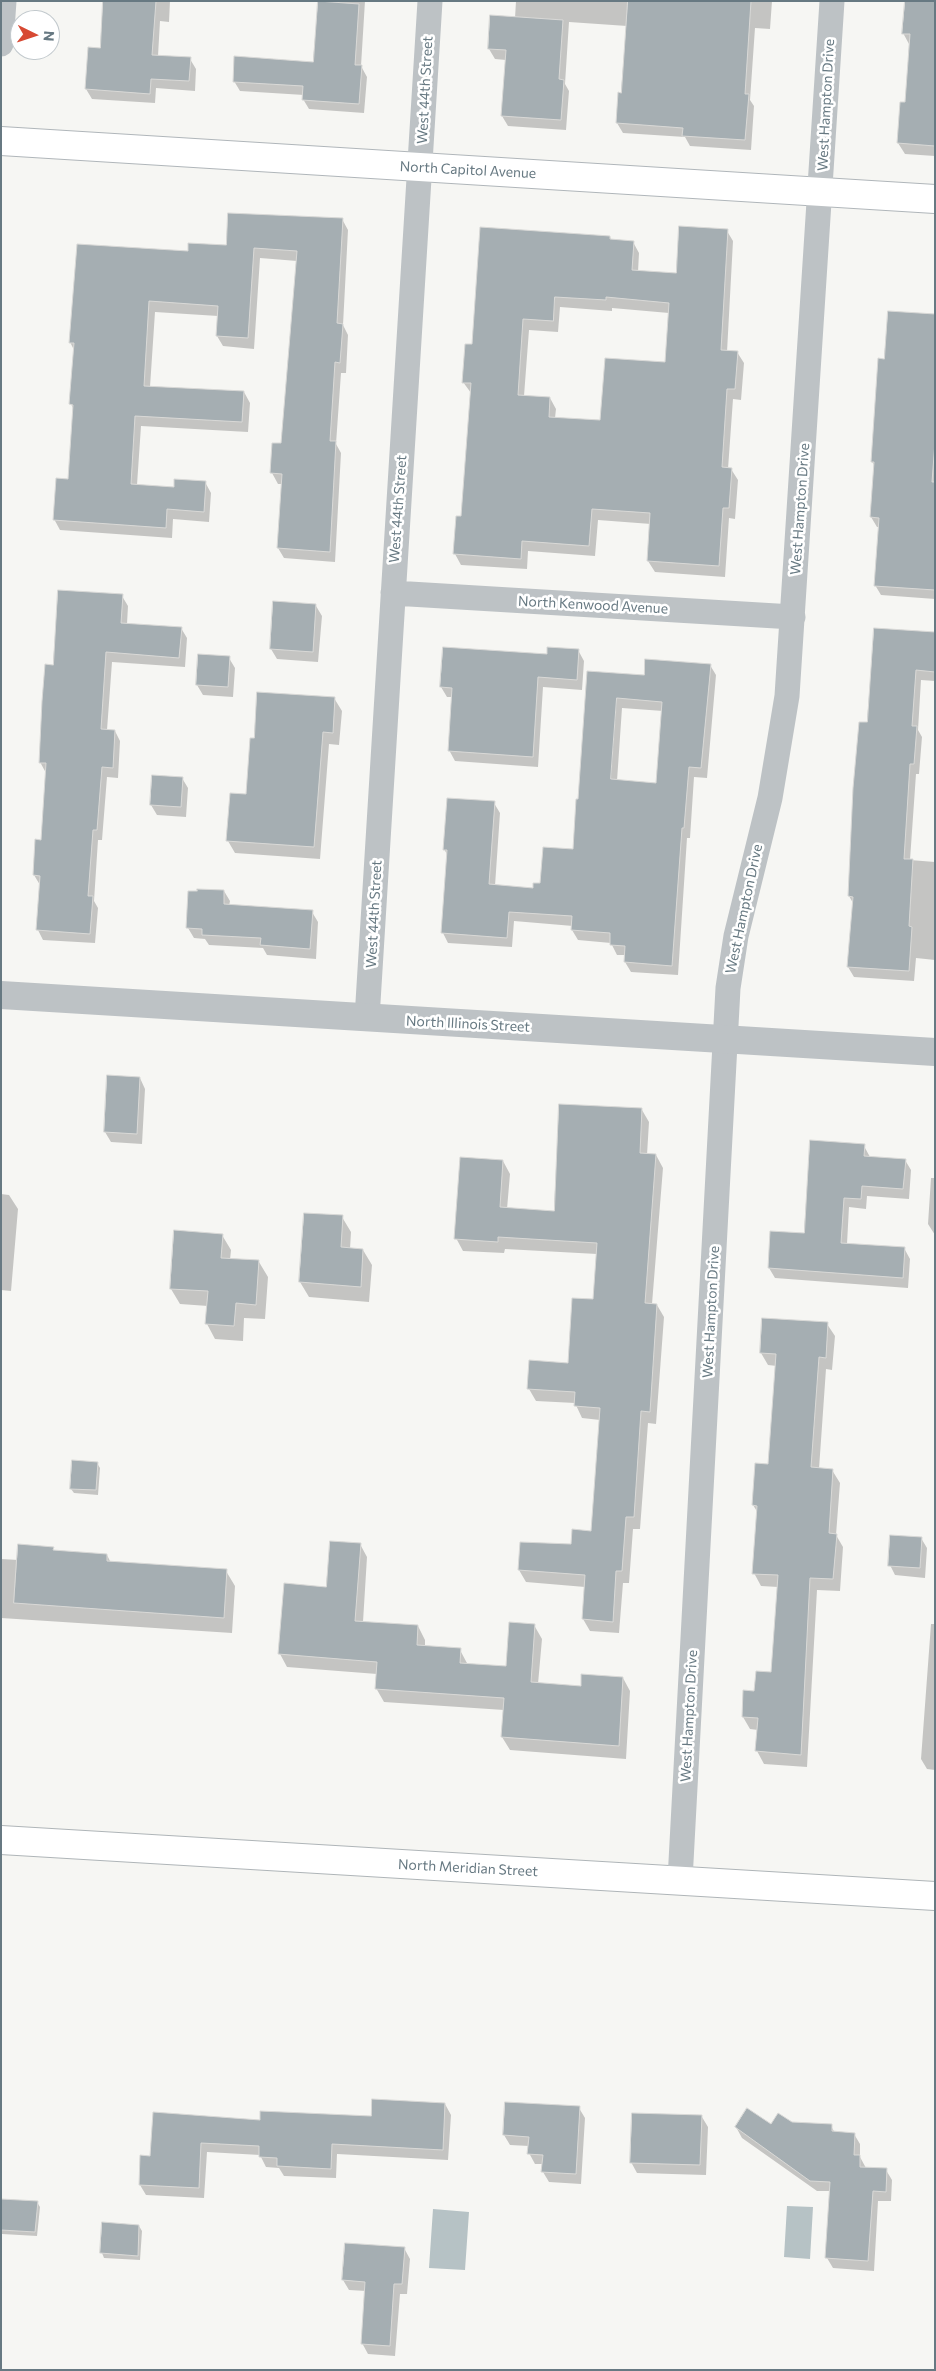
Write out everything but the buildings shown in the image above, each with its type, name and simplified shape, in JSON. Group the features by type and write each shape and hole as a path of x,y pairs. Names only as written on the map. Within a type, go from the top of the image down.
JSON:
{"main road":[{"name":"North Capitol Avenue","path":"1,141 935,199"},
{"name":"North Meridian Street","path":"1,1840 935,1896"}],"street":[{"path":"1,44 4,1"},
{"name":"West 44th Street","path":"368,1018 392,593 430,1"},
{"name":"West Hampton Drive","path":"680,1880 728,988 733,949 770,798 782,734 793,617 832,1"},
{"name":"North Kenwood Avenue","path":"392,593 793,617"},
{"name":"North Illinois Street","path":"1,995 935,1052"}],"shaded area":[{"path":"787,2206 813,2207 810,2259 784,2257"},
{"path":"433,2209 469,2212 465,2270 429,2268"}]}
